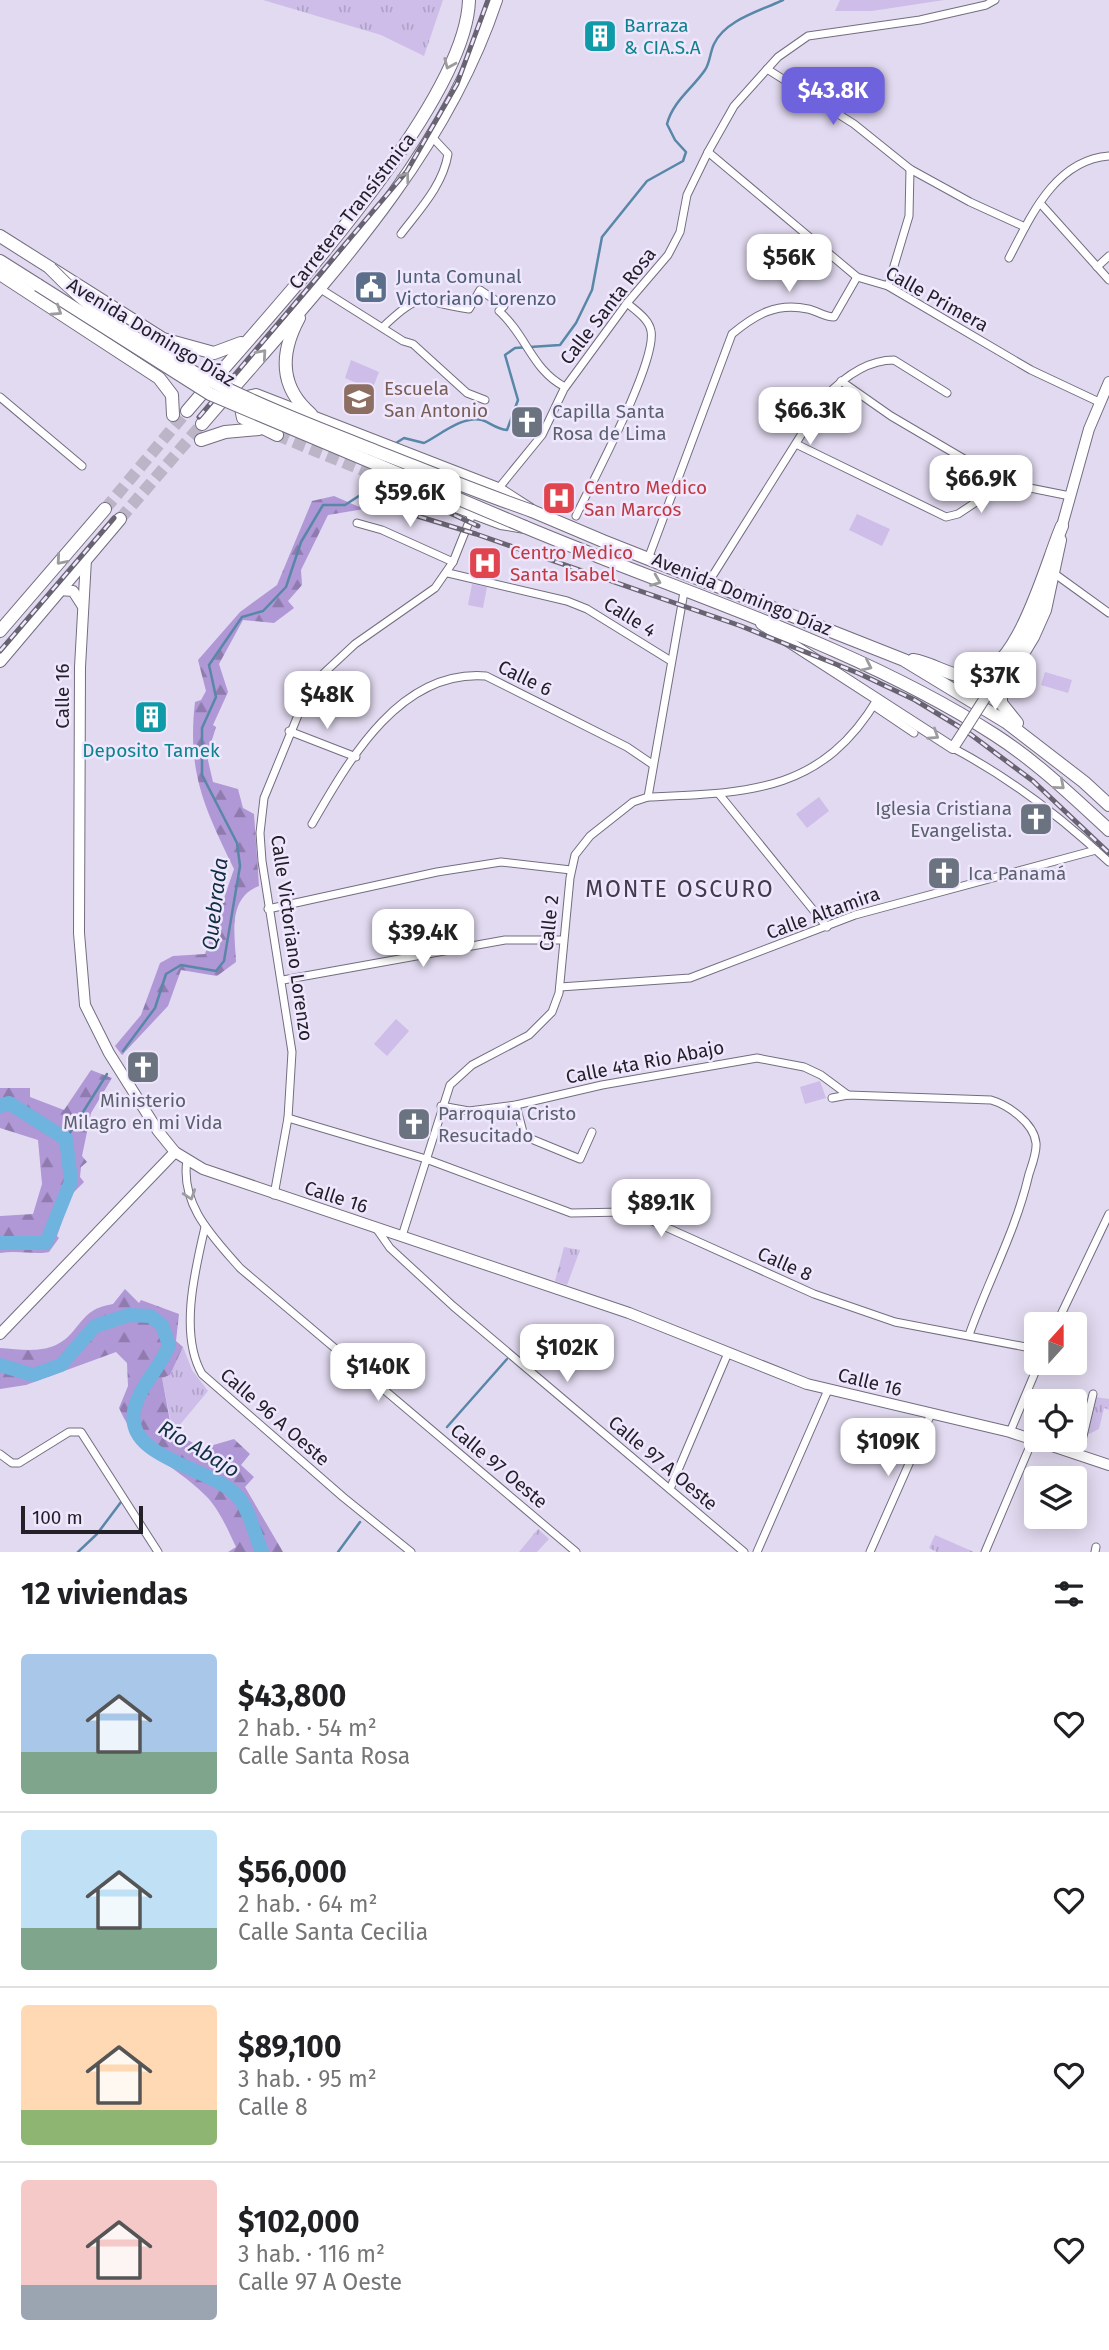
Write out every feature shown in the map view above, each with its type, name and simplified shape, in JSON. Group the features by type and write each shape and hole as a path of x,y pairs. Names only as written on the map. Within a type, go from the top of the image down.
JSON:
{"main road":[{"name":"Carretera Transístmica","path":"187,411 398,156 449,68 469,17 470,0"},
{"name":"Carretera Transístmica","path":"201,424 318,288 383,207 433,138 465,77 496,0"},
{"path":"0,236 163,339 219,353 249,337"},
{"name":"Avenida Domingo Díaz","path":"0,261 210,394 525,527 844,655 950,707 1041,769 1109,830"},
{"name":"Avenida Domingo Díaz","path":"50,268 88,305 220,386 274,411 532,510 904,660 959,691 1047,752 1109,805"},
{"path":"0,274 152,373 170,391 173,415"},
{"path":"309,299 287,344 285,371 299,402 330,425"},
{"path":"152,373 166,371 173,359 163,339"},
{"path":"752,619 876,702 953,748 1032,623 1099,402 1109,382"},
{"path":"277,436 242,415 243,402 250,395 498,489 532,510"},
{"path":"201,440 236,430 263,429"},
{"path":"397,484 501,523 525,527"},
{"path":"0,631 105,509"},
{"path":"0,661 120,519"},
{"path":"1047,752 1034,735 1009,715 1000,697 1006,679 1039,625 1055,574 1061,530"},
{"path":"904,660 916,660 956,675 972,677 986,674 996,665 1028,616 1047,558 1061,530"},
{"name":"Calle 16","path":"86,559 82,605 79,933 83,997 95,1028 110,1054 175,1152 187,1160 274,1195 607,1305 828,1390 1024,1436"},
{"path":"59,590 73,591 82,605"},
{"path":"0,1334 175,1152"},
{"name":"Calle 16","path":"1076,1452 1109,1465"}],"street":[{"name":"Calle Santa Rosa","path":"498,489 542,435 565,387 627,303 668,255 680,232 687,195 708,152 734,106 767,69 808,36 920,20 986,5 995,0"},
{"path":"767,69 854,124 911,169 970,202 1025,227"},
{"path":"401,234 437,186 447,162 448,154 433,138"},
{"name":"Calle Primera","path":"708,152 856,276 888,286 1031,370 1099,402"},
{"path":"1009,258 1042,196 1078,163 1090,158 1109,156"},
{"path":"888,286 909,216 911,169"},
{"path":"1040,203 1109,280"},
{"path":"1097,267 1109,256"},
{"path":"648,559 732,334 752,317 770,309 809,309 834,317 856,276"},
{"path":"318,288 403,341 413,344 467,393 485,400"},
{"path":"384,327 408,303 419,299 469,309 480,290 504,306 499,311 527,343 541,370 565,387"},
{"path":"576,516 638,384 651,344 651,331 646,320 627,303"},
{"path":"708,583 748,514 825,397 841,381 869,365 894,360 947,393"},
{"path":"841,381 922,435 1005,483 1070,496"},
{"path":"0,397 82,466"},
{"path":"796,444 946,517 958,514 1005,483"},
{"name":"Calle Victoriano Lorenzo","path":"274,1195 288,1118 292,1052 283,980 268,909 261,816 264,798 301,701 319,675 355,644 425,597 448,573 473,512"},
{"path":"357,523 382,530 453,562"},
{"name":"Calle 4","path":"448,573 577,605 671,661"},
{"path":"1055,574 1109,613"},
{"path":"684,592 648,797 719,794 773,784 827,759 846,743 876,702 914,733"},
{"name":"Calle 6","path":"312,824 382,720 402,703 451,677 468,674 486,676 627,747 652,764"},
{"path":"289,732 356,757"},
{"path":"953,748 1023,789 1109,862"},
{"path":"719,794 827,927"},
{"name":"Calle 2","path":"402,1236 441,1106 450,1085 466,1070 520,1041 544,1022 556,1003 575,855 590,836 634,802 648,797"},
{"name":"Calle Altamira","path":"560,986 690,978 887,905 1096,850"},
{"path":"268,909 437,872 501,862 571,870"},
{"path":"283,980 505,940 563,940"},
{"name":"Calle 4ta Rio Abajo","path":"441,1106 469,1111 516,1105 602,1085 757,1058 804,1067 821,1074 848,1095"},
{"path":"832,1098 848,1095 991,1100 1007,1107 1032,1132 1037,1144 1025,1192 1007,1247 969,1335"},
{"path":"516,1105 524,1136 580,1159 592,1132"},
{"name":"Calle 8","path":"288,1118 426,1159 571,1213 625,1212 637,1216 677,1230 814,1294 895,1322 1024,1346"},
{"name":"Calle 97 Oeste","path":"187,1160 185,1173 189,1194 205,1227 240,1268 284,1308 576,1552"},
{"path":"1062,1312 1109,1214"},
{"name":"Calle 96 A Oeste","path":"205,1227 192,1312 191,1340 193,1358 202,1374 343,1497 411,1552"},
{"name":"Calle 97 A Oeste","path":"376,1228 390,1248 453,1306 744,1552"},
{"path":"670,1489 728,1353"},
{"path":"1010,1432 1034,1376"},
{"path":"757,1552 828,1390"},
{"path":"1079,1453 1093,1394"},
{"path":"870,1552 930,1414"},
{"path":"0,1454 12,1463 19,1463 69,1432 81,1432 159,1552"},
{"path":"985,1552 1027,1452"}],"green space":[{"path":"263,0 443,0 424,56 381,35"},
{"path":"840,0 944,0 872,11 835,11"},
{"path":"351,360 379,372 372,390 345,378"},
{"path":"334,496 364,509 328,515 301,570 302,585 288,601 294,608 274,623 243,620 219,664 228,692 213,725 216,727 207,756 213,782 238,789 243,808 254,814 259,886 242,899 237,908 234,929 236,962 217,976 181,970 168,1006 122,1055 115,1046 141,1015 160,963 173,956 205,954 234,869 206,807 196,769 193,727 195,702 201,700 206,691 198,660 240,612 277,585 312,501"},
{"path":"857,514 890,529 882,546 849,530"},
{"path":"472,584 487,587 483,608 468,605"},
{"path":"1045,672 1072,680 1068,693 1041,685"},
{"path":"819,797 829,811 807,828 796,814"},
{"path":"396,1019 409,1031 387,1056 374,1044"},
{"path":"91,1070 112,1078 91,1113 82,1156 87,1162 81,1167 80,1177 84,1182 71,1195 57,1236 59,1238 49,1252 0,1253 0,1216 33,1214 42,1184 38,1140 0,1128 0,1088 30,1088 30,1097 64,1110"},
{"path":"820,1081 826,1098 805,1104 800,1087"},
{"path":"564,1247 580,1250 567,1285 555,1281"},
{"path":"125,1289 139,1303 141,1300 179,1314 176,1341 183,1347 170,1375 162,1378 172,1432 203,1448 234,1439 250,1454 241,1465 254,1477 245,1487 283,1552 228,1552 236,1547 211,1501 137,1438 119,1408 128,1386 127,1363 116,1352 26,1385 0,1389 0,1348 36,1350 56,1345 71,1334 86,1316 113,1304"},
{"path":"183,1347 192,1370 208,1391 173,1433 162,1378 170,1375"},
{"path":"1095,1397 1109,1399 1109,1410 1104,1408 1099,1429 1087,1435"},
{"path":"538,1529 549,1539 537,1552 519,1552"},
{"path":"935,1535 974,1552 937,1552 929,1548"}],"waterway":[{"name":"Quebrada","path":"396,443 404,438 424,443 460,423 475,419 507,430 518,400 505,355 515,348 560,345 576,323 592,290 602,237 647,181 683,161 686,152 675,140 667,124 678,102 707,67 719,36 735,22 783,0"},
{"name":"Quebrada","path":"123,1051 155,1008 166,974 181,965 216,971 224,961 240,866 237,843 202,775 202,728 216,697 209,665 242,617 263,611 286,587 301,542 323,505 345,505 368,490"},
{"name":"Quebrada","path":"66,1139 107,1074"},
{"name":"Río Abajo","path":"0,1106 9,1103 66,1139 71,1181 46,1243 0,1243"},
{"name":"Río Abajo","path":"0,1365 33,1375 61,1365 95,1326 129,1315 150,1316 162,1325 169,1345 137,1402 134,1411 135,1428 143,1441 157,1452 211,1478 239,1498 262,1552"},
{"path":"447,1427 507,1359"},
{"path":"78,1552 97,1534 121,1502"},
{"path":"338,1552 360,1522"}],"tunnel":[{"path":"105,509 187,411"},
{"path":"120,519 202,424"},
{"path":"277,435 397,484"}],"railway":[{"path":"199,417 407,171 457,84 488,0"},
{"path":"396,488 478,526"},
{"path":"388,507 476,534 741,626 858,673 915,700 966,731 1033,781 1109,853"},
{"path":"0,651 114,518"}],"place":[{"name":"Barraza & CIA.S.A","path":"600,36"},
{"name":"Junta Comunal Victoriano Lorenzo","path":"371,287"},
{"name":"Escuela San Antonio","path":"359,399"},
{"name":"Capilla Santa Rosa de Lima","path":"527,422"},
{"name":"Centro Medico San Marcos","path":"559,498"},
{"name":"Centro Medico Santa Isabel","path":"485,563"},
{"name":"Deposito Tamek","path":"151,717"},
{"name":"Iglesia Cristiana Evangelista.","path":"1036,819"},
{"name":"Ica Panamá","path":"944,873"},
{"name":"Ministerio Milagro en mi Vida","path":"143,1067"},
{"name":"Parroquia Cristo Resucitado","path":"414,1124"}],"district":[{"name":"MONTE OSCURO","path":"680,889"}]}
